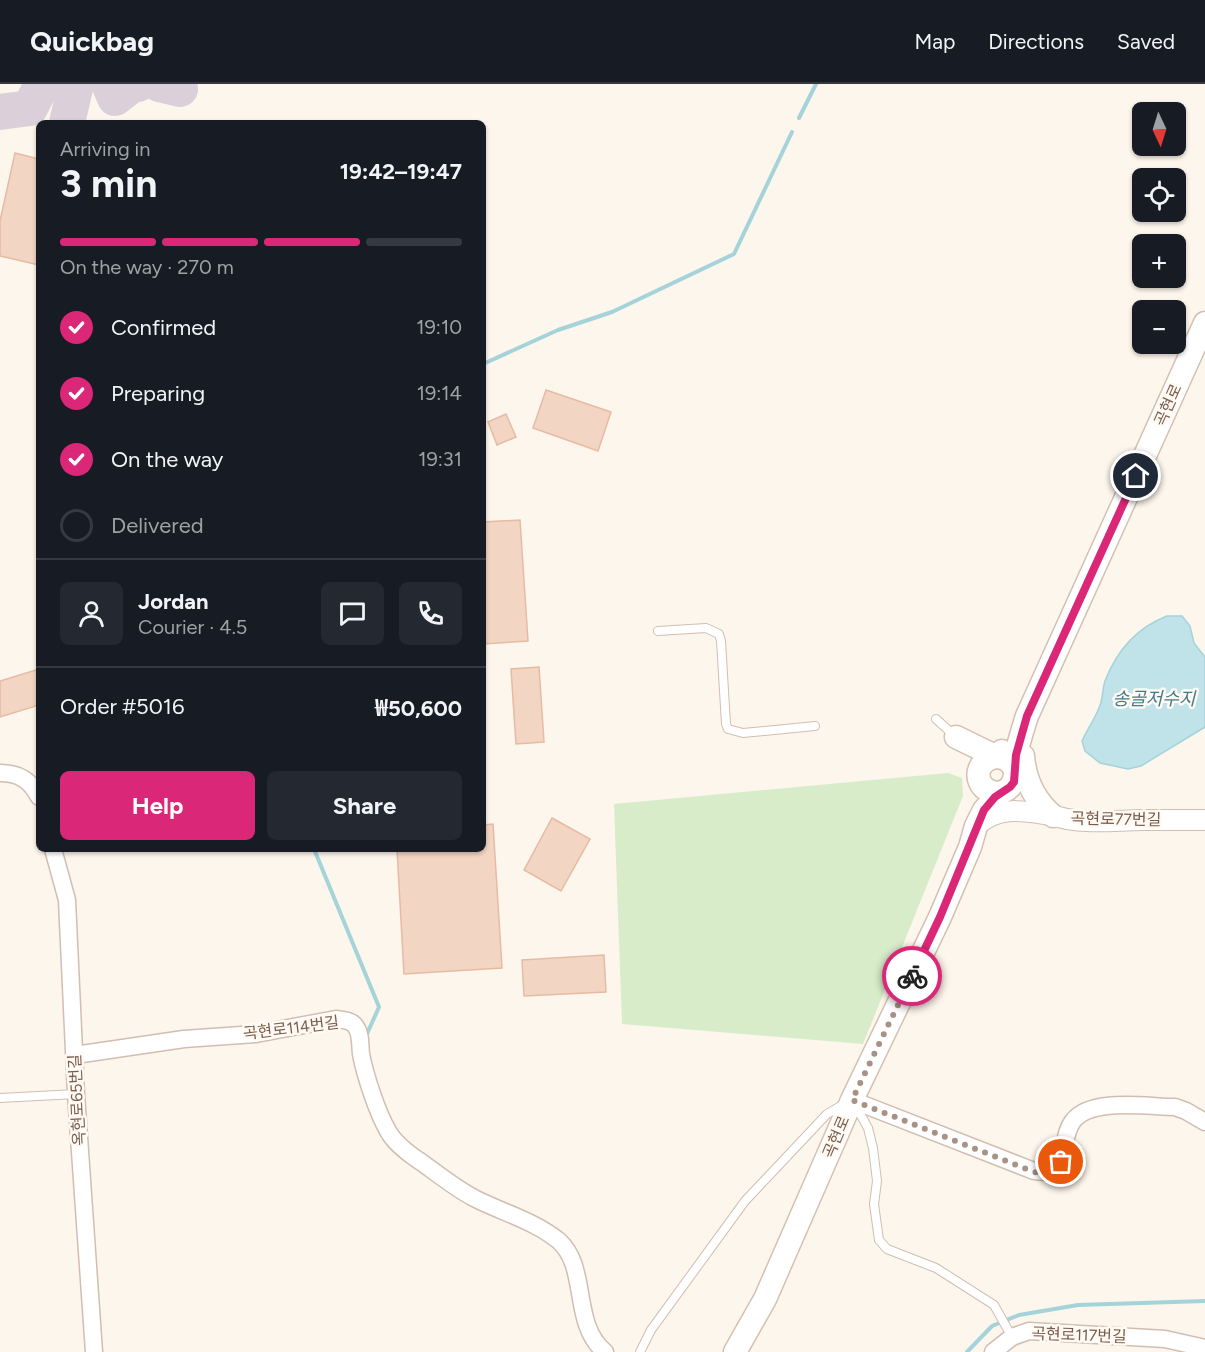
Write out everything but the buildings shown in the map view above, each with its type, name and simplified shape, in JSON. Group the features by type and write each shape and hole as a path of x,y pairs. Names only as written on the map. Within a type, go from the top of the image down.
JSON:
{"main road":[{"name":"곡현로","path":"1027,716 1205,323"},
{"path":"956,737 981,742 998,739 1027,716"},
{"path":"1006,764 1016,755 1027,716"},
{"path":"1027,716 1023,737 1026,772 1038,801 1053,816"},
{"path":"956,737 1006,764"},
{"path":"956,737 968,751 976,775 980,799 976,826"},
{"path":"976,775 982,765 991,758 1006,764"},
{"name":"곡현로","path":"735,1352 765,1299 852,1100 940,917 970,847 976,826 984,810 1014,782 1006,764"},
{"path":"976,775 988,791 1000,793"}],"street":[{"name":"곡현로77번길","path":"1006,764 1033,805 1053,816 1104,821 1205,820"},
{"path":"0,773 10,773 26,779 36,793"},
{"path":"1000,793 1009,800 1053,816"},
{"path":"976,826 992,814 1004,811 1022,811 1053,816"},
{"name":"옥현로65번길","path":"54,852 67,900 76,1094 94,1352"},
{"name":"곡현로114번길","path":"75,1055 184,1040 256,1034 336,1019 349,1021 356,1025 362,1055 380,1113 389,1133 404,1150 456,1187 545,1231 561,1243 570,1257 576,1274 588,1333 597,1346 605,1352"},
{"path":"852,1100 1034,1172 1044,1173 1054,1169 1061,1162 1073,1120 1083,1112 1098,1106 1175,1107 1205,1122"},
{"name":"곡현로117번길","path":"993,1352 1012,1337 1029,1331 1165,1339 1205,1348"}],"lane":[{"path":"658,630 706,628 719,634 728,729 743,733 815,726"},
{"path":"936,719 956,737"},
{"path":"0,1098 76,1094"},
{"path":"640,1352 651,1330 745,1201 827,1114 852,1100 868,1128 873,1148 877,1181 874,1204 879,1240 887,1249 936,1268 994,1305 1012,1337"}],"green space":[{"path":"948,773 962,778 963,796 863,1044 622,1024 614,804"}],"water":[{"name":"송골저수지","path":"1167,616 1182,616 1190,626 1194,643 1205,657 1205,727 1141,766 1128,769 1100,763 1085,751 1082,741 1100,705 1104,684 1115,659 1137,634"}],"waterway":[{"path":"799,118 816,84"},
{"path":"486,363 558,330 612,312 734,254 792,132"},
{"path":"315,852 379,1007 366,1036"},
{"path":"967,1352 992,1326 1019,1315 1078,1305 1205,1301"}],"taxiway":[{"path":"0,112 30,108 42,84"},
{"path":"68,120 76,84"},
{"path":"109,84 115,98 132,85 138,84"},
{"path":"159,84 180,89"}],"way so far":[{"path":"912,976 852,1100 1034,1172 1044,1173 1054,1169 1061,1162"}],"route":[{"path":"912,976 940,917 984,810 995,797 1014,782 1016,755 1027,716 1136,476"}]}
